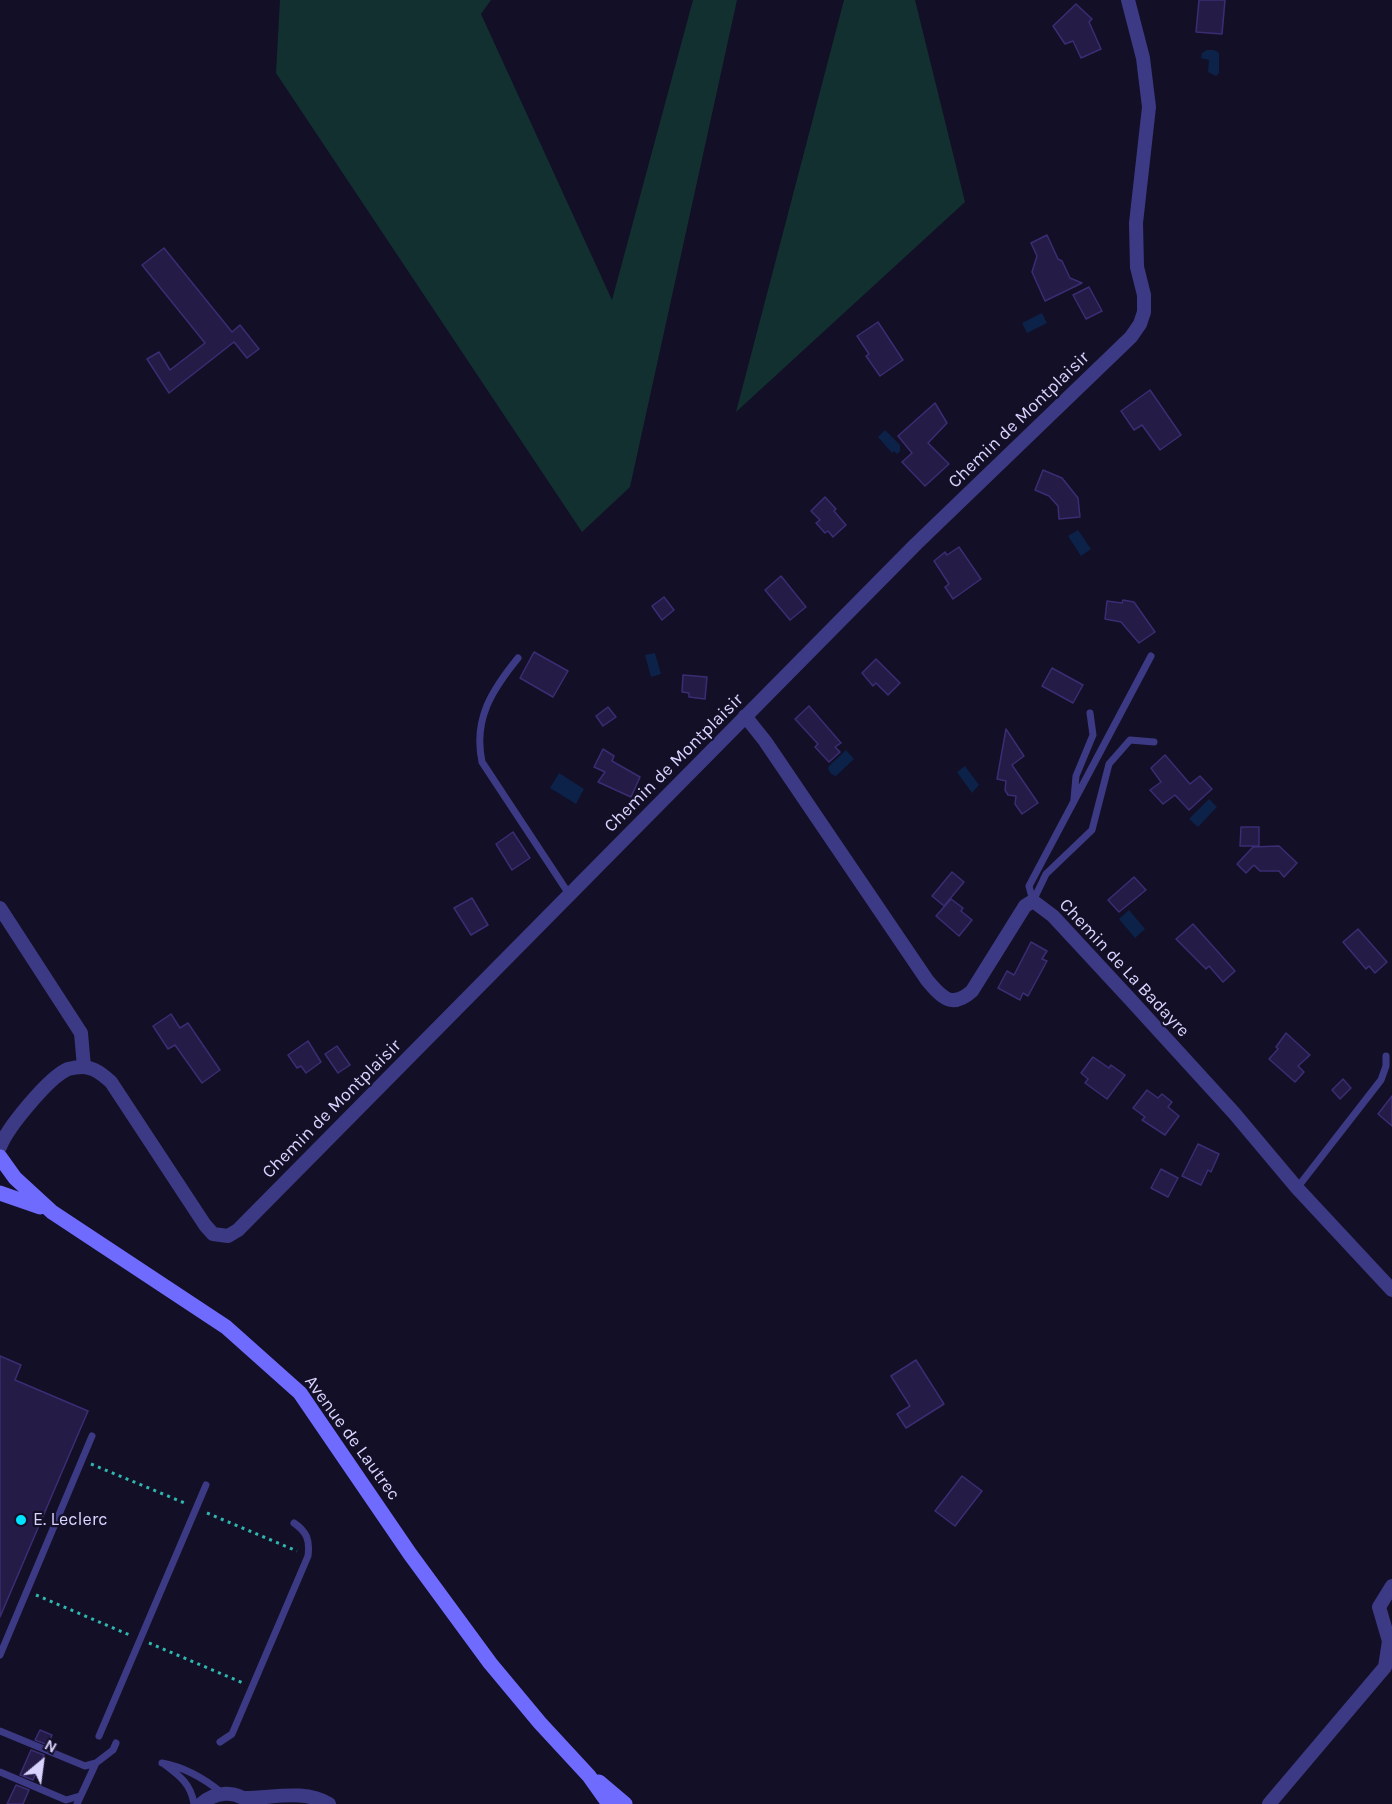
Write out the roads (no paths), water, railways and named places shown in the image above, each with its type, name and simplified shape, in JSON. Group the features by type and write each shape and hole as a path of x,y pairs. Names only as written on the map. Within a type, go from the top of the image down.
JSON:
{"main road":[{"name":"Avenue de Lautrec","path":"0,1157 15,1178 52,1212 226,1327 300,1393 410,1554 490,1663 540,1723 590,1776 609,1804"},
{"path":"0,1192 52,1212"},
{"name":"Avenue de Lautrec","path":"590,1776 608,1788 625,1804"}],"street":[{"name":"Chemin de Montplaisir","path":"84,1067 99,1072 111,1082 213,1234 228,1236 238,1230 916,544 1131,337 1140,324 1144,312 1144,296 1137,267 1136,223 1149,108 1143,58 1128,0"},
{"name":"Chemin de La Badayre","path":"745,716 765,741 927,980 939,994 952,1001 963,999 972,991 1024,906 1033,901 1053,916 1233,1113 1297,1188 1392,1290"},
{"path":"0,908 81,1033 84,1067 69,1069 56,1077 16,1119 0,1147"},
{"path":"0,1124 16,1119"},
{"path":"1269,1804 1385,1667 1389,1641 1379,1607 1392,1586"},
{"path":"201,1804 211,1796 222,1793 234,1794 249,1801 303,1795 318,1798 329,1804"}],"lane":[{"path":"1033,901 1029,886 1151,656"},
{"path":"518,658 484,709 479,747 482,762 569,894"},
{"path":"1074,802 1076,776 1093,735 1090,713"},
{"path":"1033,901 1046,874 1092,830 1109,764 1130,740 1154,742"},
{"path":"1297,1188 1381,1080 1386,1066 1386,1056"},
{"path":"0,1655 92,1437"},
{"path":"99,1736 206,1485"},
{"path":"220,1742 232,1734 308,1556 310,1545 308,1537 303,1529 294,1523"},
{"path":"0,1731 85,1766 96,1763 113,1750 116,1743"},
{"path":"77,1804 96,1763"},
{"path":"194,1804 190,1788 185,1781 162,1763 176,1766 212,1785 222,1793"},
{"path":"0,1772 66,1800 80,1796"}],"water":[{"path":"1207,50 1219,53 1219,73 1216,76 1208,72 1209,60 1201,58 1202,53"},
{"path":"1042,313 1047,323 1027,333 1022,323"},
{"path":"885,430 900,445 900,451 897,454 894,451 892,453 878,437"},
{"path":"1078,530 1091,549 1081,556 1068,536"},
{"path":"655,653 661,674 651,677 645,655"},
{"path":"846,750 854,759 836,776 831,774 829,766"},
{"path":"965,766 979,785 972,793 957,772"},
{"path":"559,773 584,789 576,804 550,788"},
{"path":"1209,799 1217,807 1198,827 1189,819"},
{"path":"1129,910 1145,929 1135,938 1119,919"}],"place":[{"name":"E. Leclerc","path":"21,1520"}]}
